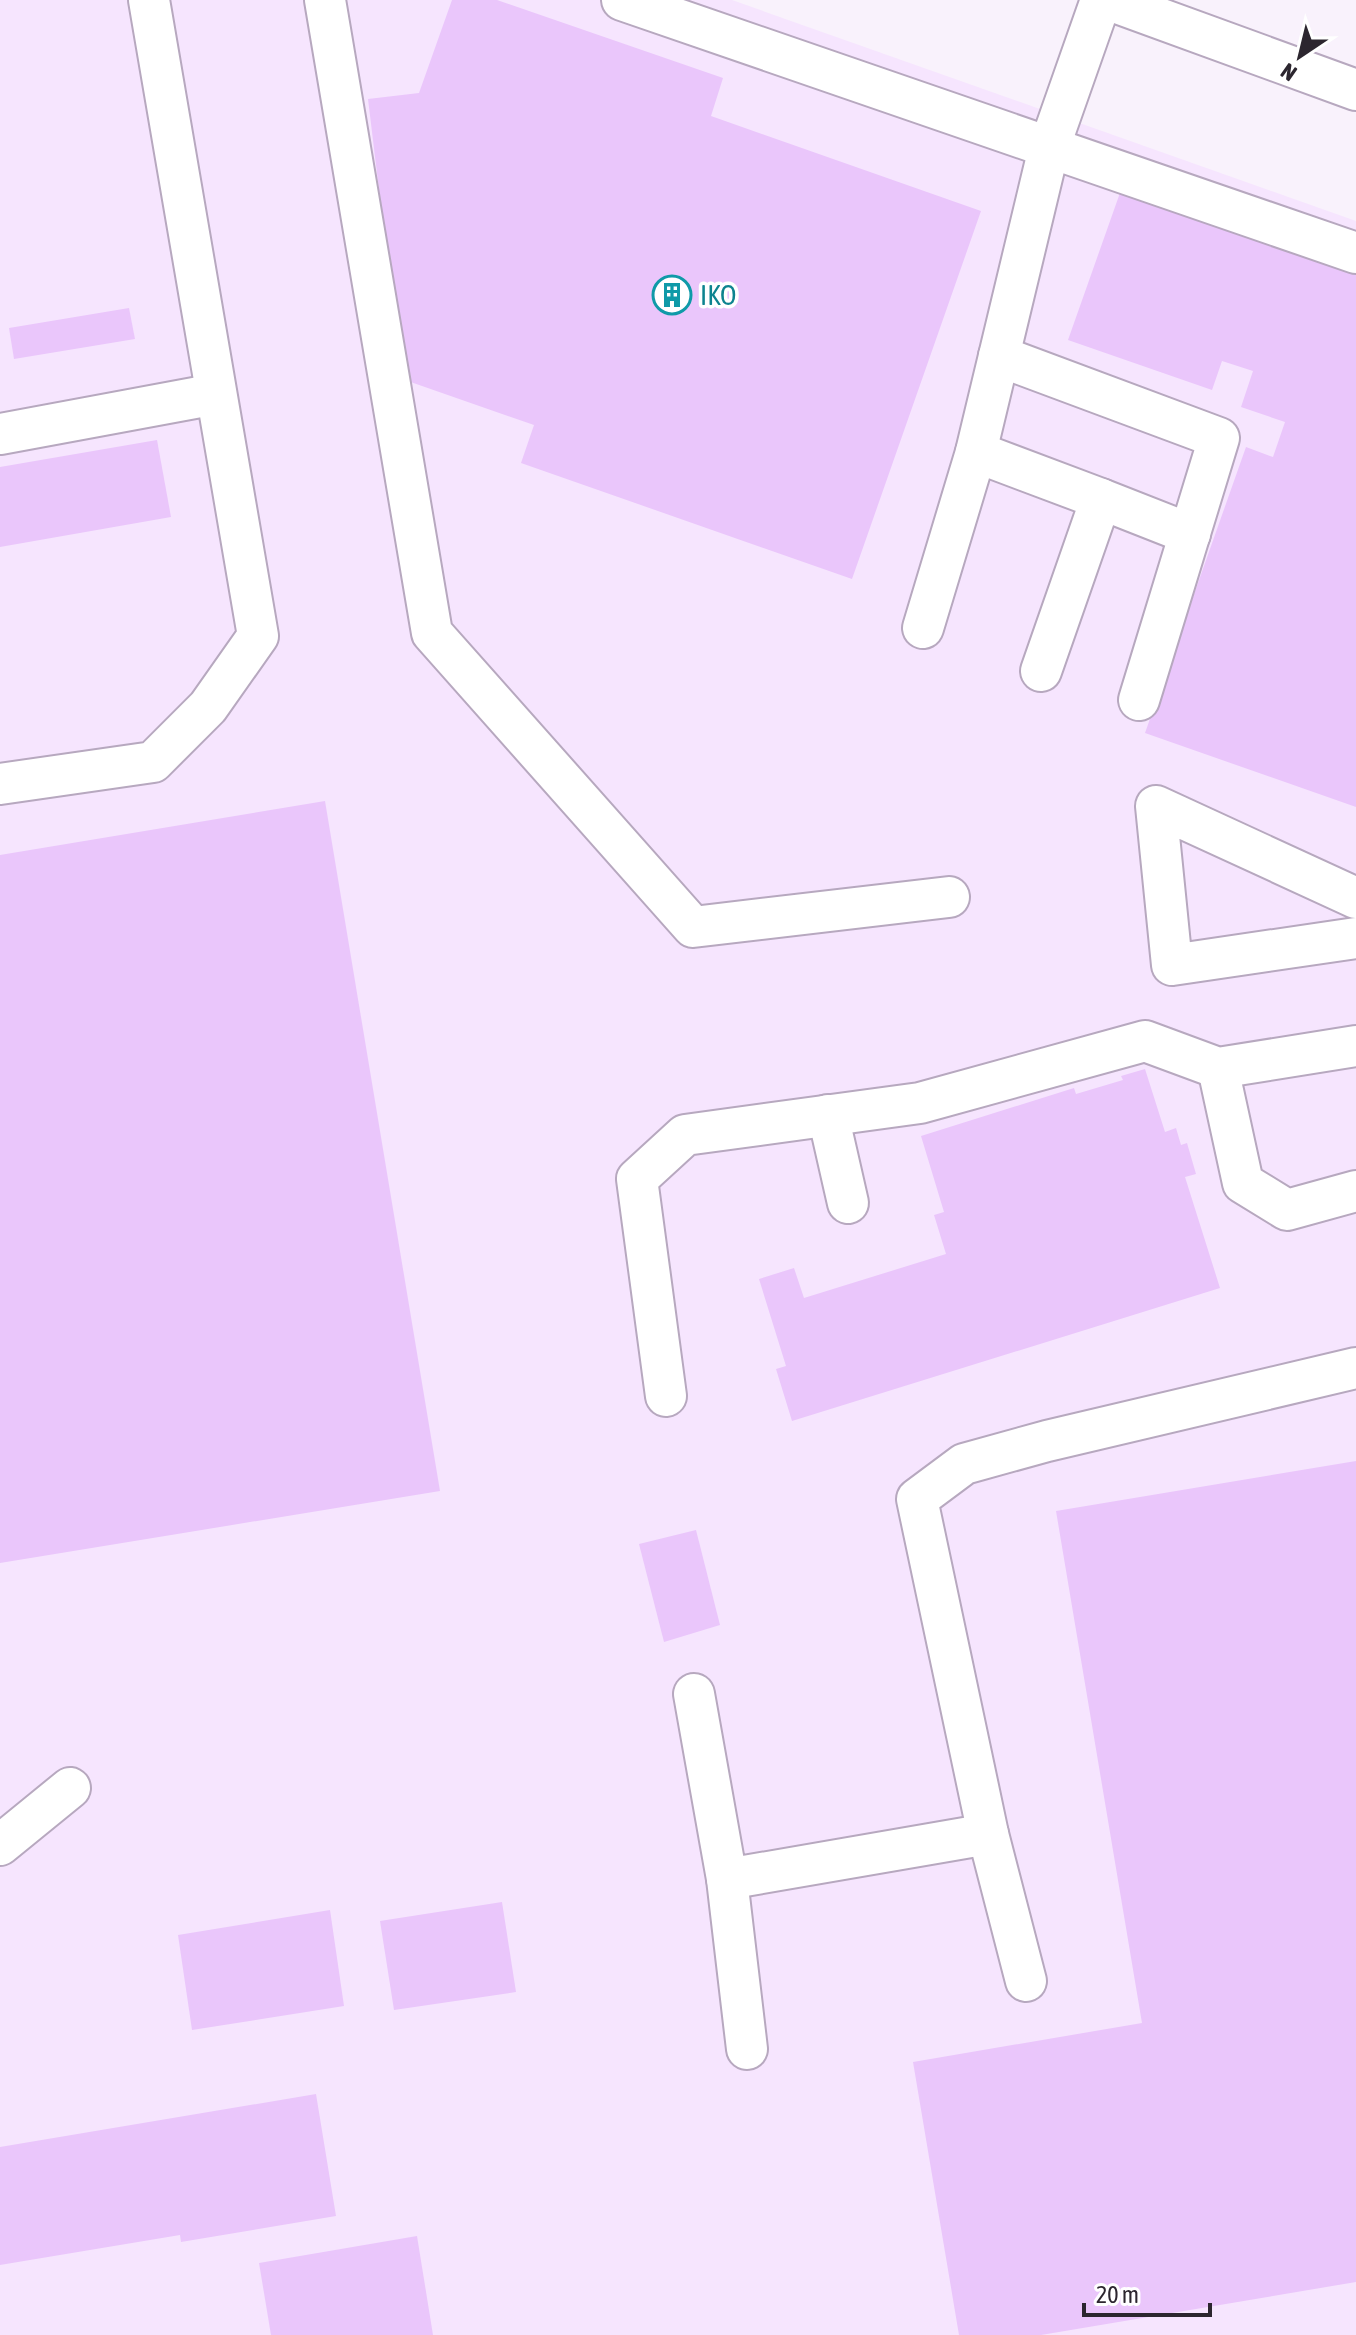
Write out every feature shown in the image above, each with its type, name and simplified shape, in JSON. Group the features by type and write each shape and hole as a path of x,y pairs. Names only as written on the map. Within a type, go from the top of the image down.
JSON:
{"street":[{"path":"0,784 153,762 208,707 258,636 149,0"},
{"path":"325,0 432,633 693,927 949,897"},
{"path":"622,0 1356,253"},
{"path":"923,628 976,452 1049,148 1101,0"},
{"path":"1109,0 1356,90"},
{"path":"999,356 1219,438 1139,700"},
{"path":"0,434 216,394"},
{"path":"976,452 1190,534"},
{"path":"1041,671 1101,499"},
{"path":"1356,898 1156,806 1172,965 1356,938"},
{"path":"666,1396 637,1179 685,1135 920,1103 1145,1041 1218,1068 1356,1046"},
{"path":"1218,1068 1243,1183 1287,1210 1356,1191"},
{"path":"828,1115 848,1203"},
{"path":"1026,1981 988,1834 917,1499 964,1464 1047,1441 1356,1368"},
{"path":"694,1694 727,1879 747,2049"},
{"path":"0,1845 70,1788"},
{"path":"727,1879 988,1834"}],"shaded area":[{"path":"0,0 732,0 1356,221 1356,2335 0,2335"}],"building":[{"name":"IKO","path":"452,0 497,0 723,78 711,116 981,211 852,579 521,463 534,425 402,379 368,99 419,93"},
{"path":"1121,190 1356,272 1356,807 1145,733 1246,447 1273,457 1285,422 1241,407 1253,371 1222,361 1212,390 1068,340"},
{"path":"129,308 135,339 14,359 9,328"},
{"path":"157,440 171,517 0,547 0,467"},
{"path":"325,801 440,1491 0,1563 0,855"},
{"path":"1145,1069 1165,1132 1176,1128 1181,1145 1187,1143 1196,1174 1185,1177 1220,1288 792,1421 776,1369 786,1366 759,1279 794,1268 804,1298 946,1254 934,1215 944,1212 921,1136 1074,1088 1076,1094 1123,1080 1121,1076"},
{"path":"1356,1461 1356,2282 1041,2335 959,2335 913,2062 1142,2023 1056,1511"},
{"path":"696,1530 720,1625 664,1642 639,1544"},
{"path":"502,1902 516,1992 394,2010 380,1921"},
{"path":"330,1910 344,2006 192,2030 178,1935"},
{"path":"316,2094 336,2216 181,2242 180,2235 0,2265 0,2147"},
{"path":"417,2236 433,2335 271,2335 259,2263"}],"place":[{"name":"IKO","path":"672,295"}]}
